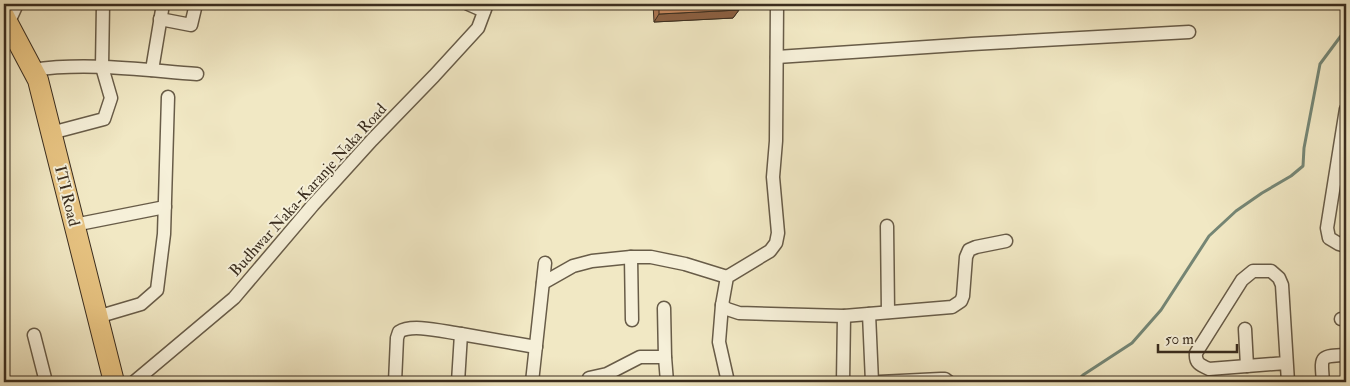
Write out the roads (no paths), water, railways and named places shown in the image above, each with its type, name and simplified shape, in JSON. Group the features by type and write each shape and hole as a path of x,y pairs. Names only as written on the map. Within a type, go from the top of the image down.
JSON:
{"main road":[{"name":"ITI Road","path":"7,23 38,80 114,382"}],"street":[{"path":"7,23 17,4"},
{"path":"51,133 104,119 111,98 102,67 103,4"},
{"path":"152,70 162,4"},
{"path":"160,20 191,24 196,4"},
{"path":"468,4 486,7"},
{"path":"543,283 573,266 592,260 631,257 651,257 685,264 727,277 770,251 776,243 778,233 773,177 776,142 777,4"},
{"name":"Budhwar Naka-Karanje Naka Road","path":"134,382 234,298 313,205 478,28 486,7"},
{"path":"777,57 1189,32"},
{"path":"29,65 102,67 197,74"},
{"path":"97,317 141,304 157,290 164,234 168,97"},
{"path":"1346,109 1327,228 1329,238 1346,246"},
{"path":"74,225 165,207"},
{"path":"887,226 888,312"},
{"path":"722,305 727,309 740,313 844,316 952,307 961,301 963,296 966,257 969,250 1006,241"},
{"path":"631,257 632,320"},
{"path":"532,382 545,264"},
{"path":"1286,363 1209,369 1197,362 1196,353 1242,280 1253,271 1271,271 1279,278 1282,285 1288,382"},
{"path":"727,277 722,305 719,342 728,382"},
{"path":"664,308 667,382"},
{"path":"869,314 872,382"},
{"path":"843,382 844,316"},
{"path":"395,382 397,338 399,332 408,328 461,334 536,347"},
{"path":"1245,329 1247,366"},
{"path":"458,382 461,334"},
{"path":"34,335 46,382"},
{"path":"1323,382 1323,358 1346,355"},
{"path":"589,378 607,374 640,357 665,357"},
{"path":"879,382 940,378 949,382"}],"waterway":[{"path":"1076,382 1083,375 1132,343 1161,310 1209,236 1236,211 1291,176 1303,166 1304,148 1320,64 1346,29"}]}
